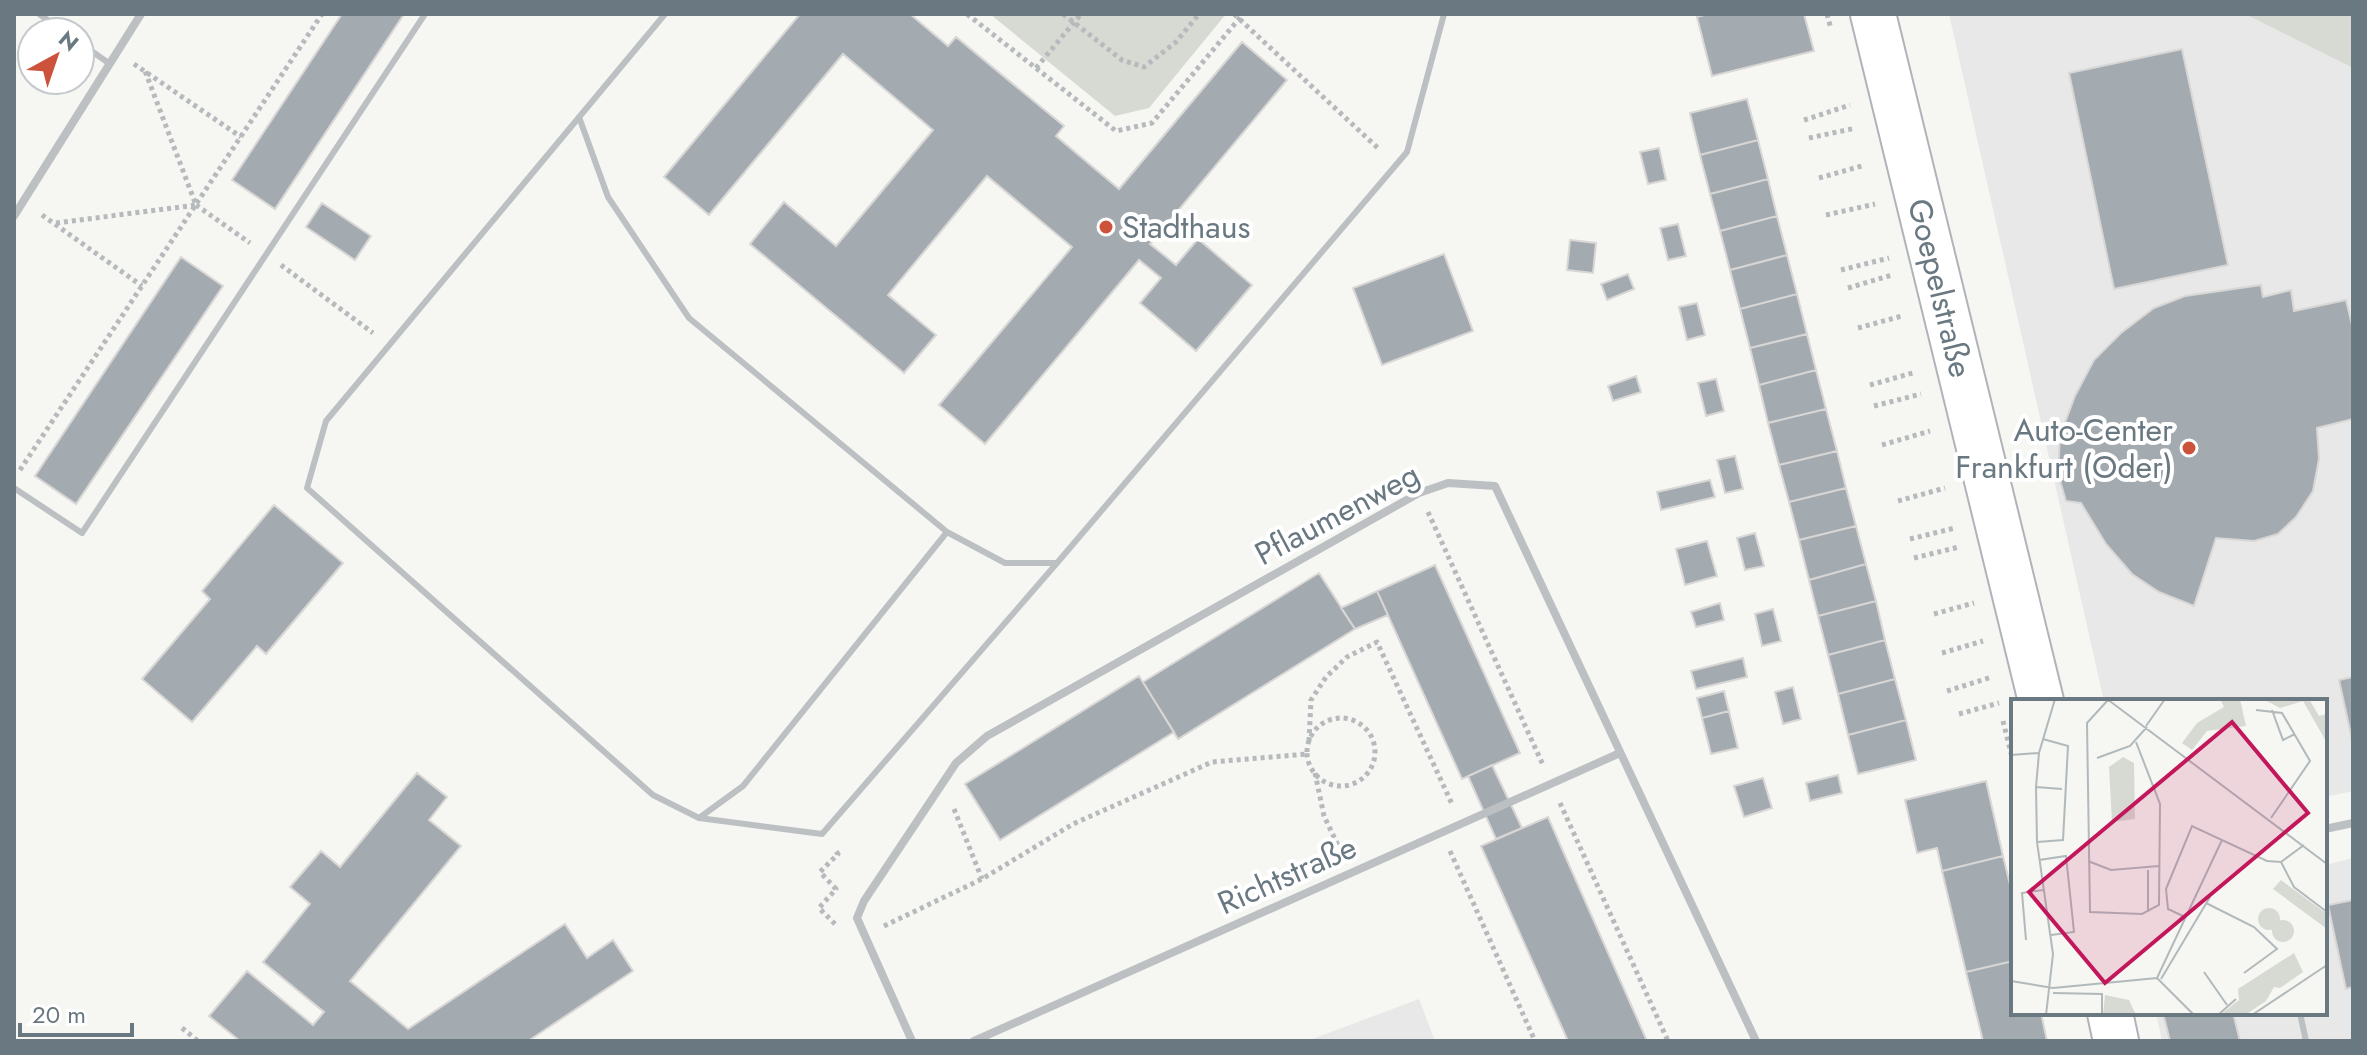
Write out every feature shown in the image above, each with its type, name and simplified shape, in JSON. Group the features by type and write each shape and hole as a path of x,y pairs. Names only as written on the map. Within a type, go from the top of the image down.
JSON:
{"street":[{"path":"14,216 141,14"},
{"name":"Goepelstraße","path":"1873,14 2019,699"},
{"name":"Pflaumenweg","path":"912,1041 857,918 864,901 956,763 987,736 1419,493 1448,483 1495,486 1756,1041"},
{"name":"Richtstraße","path":"974,1041 1620,753"},
{"path":"2327,829 2353,823"},
{"path":"2110,1015 2116,1041"}],"lane":[{"path":"14,488 82,533 425,14"},
{"path":"665,14 326,421 307,488 653,795 699,818 822,834 1407,152 1444,14"},
{"path":"96,54 110,64"},
{"path":"579,117 608,197 689,318 947,532 1005,563 1057,563"},
{"path":"699,818 743,786 947,532"},
{"path":"2300,1015 2306,1041"}],"path":[{"path":"14,480 322,14"},
{"path":"967,14 1116,131 1152,123 1239,15 1396,165"},
{"path":"1063,14 1122,60 1144,67 1176,42 1199,14"},
{"path":"1036,68 1081,14"},
{"path":"117,53 241,137"},
{"path":"145,71 196,205 388,344"},
{"path":"1804,120 1850,105"},
{"path":"1809,138 1856,128"},
{"path":"1819,178 1865,165"},
{"path":"21,202 56,223 142,286"},
{"path":"1826,215 1875,204"},
{"path":"56,223 196,205"},
{"path":"1841,270 1889,258"},
{"path":"1848,288 1892,275"},
{"path":"1858,328 1902,316"},
{"path":"1870,385 1916,372"},
{"path":"1874,406 1921,394"},
{"path":"1882,445 1930,431"},
{"path":"1898,501 1945,488"},
{"path":"1910,539 1955,528"},
{"path":"1914,558 1959,547"},
{"path":"1934,614 1974,603"},
{"path":"1942,653 1983,641"},
{"path":"1351,872 1324,816 1315,772 1307,754 1311,700 1326,677 1347,657 1377,642 1460,823"},
{"path":"1947,691 1992,677"},
{"path":"1959,714 2011,704"},
{"path":"1309,741 1323,723 1344,717 1364,727 1375,746 1371,768 1355,783 1344,786 1333,784 1315,772"},
{"path":"865,935 982,879 1073,824 1212,762 1307,754"},
{"path":"943,781 982,879"},
{"path":"1442,831 1535,1041"},
{"path":"822,834 838,854 820,872 836,889 819,908 837,926"},
{"path":"182,1028 198,1041"}],"shaded area":[{"path":"990,14 1226,14 1149,108 1115,116"},
{"path":"1949,14 2245,14 2353,68 2353,791 2327,797 2327,699 2104,699"},
{"path":"2245,14 2353,14 2353,68"},
{"path":"2353,858 2353,1041 2162,1041 2156,1015 2327,1015 2327,864"},
{"path":"1419,999 1435,1041 1307,1041"}],"building":[{"path":"342,14 404,14 275,209 232,180"},
{"name":"Stadthaus","path":"800,14 910,14 948,46 956,37 1064,126 1056,136 1119,189 1242,42 1287,80 1150,244 1176,265 1198,239 1252,285 1196,351 1140,303 1161,278 1139,260 985,444 939,405 1072,247 987,176 888,295 936,335 904,373 750,244 784,202 836,246 933,130 843,54 709,215 664,177"},
{"path":"1708,14 1804,14 1814,51 1712,76 1697,17"},
{"path":"2182,49 2228,265 2114,289 2069,73"},
{"path":"1747,99 1758,140 1700,155 1690,113"},
{"path":"1758,140 1768,179 1710,194 1700,155"},
{"path":"1659,148 1666,180 1648,184 1640,152"},
{"path":"1768,179 1777,216 1720,231 1710,194"},
{"path":"322,203 371,236 355,260 306,227"},
{"path":"1777,216 1787,255 1730,270 1720,231"},
{"path":"1678,224 1686,256 1668,260 1660,228"},
{"path":"1570,240 1596,243 1593,273 1567,270"},
{"path":"1444,254 1473,331 1382,365 1353,288"},
{"path":"1787,255 1797,294 1740,309 1730,270"},
{"path":"181,257 223,286 76,504 35,476"},
{"path":"1628,274 1634,289 1607,300 1601,284"},
{"name":"Auto-Center Frankfurt (Oder)","path":"2261,285 2263,297 2291,290 2294,311 2346,300 2353,329 2353,419 2317,428 2319,459 2313,491 2296,517 2278,534 2254,541 2216,538 2194,606 2159,592 2132,574 2106,544 2081,503 2066,501 2058,474 2060,436 2075,396 2094,360 2121,333 2154,308 2185,296"},
{"path":"1797,294 1807,334 1750,348 1740,309"},
{"path":"1697,303 1705,335 1687,340 1679,307"},
{"path":"1807,334 1816,370 1759,385 1750,348"},
{"path":"1816,370 1826,409 1768,423 1759,385"},
{"path":"1636,376 1641,392 1613,401 1608,386"},
{"path":"1716,379 1724,411 1706,416 1698,383"},
{"path":"1826,409 1837,451 1779,465 1768,423"},
{"path":"1837,451 1846,488 1789,502 1779,465"},
{"path":"1735,456 1743,489 1725,493 1717,460"},
{"path":"1710,480 1715,497 1661,510 1657,492"},
{"path":"1846,488 1856,526 1799,540 1789,502"},
{"path":"274,505 343,563 266,654 257,646 192,722 142,679 210,599 202,591"},
{"path":"1856,526 1866,564 1809,580 1799,540"},
{"path":"1755,533 1764,566 1745,570 1737,538"},
{"path":"1707,541 1717,576 1685,585 1676,549"},
{"path":"1866,564 1876,601 1818,616 1809,580"},
{"path":"1435,565 1520,753 1462,779 1377,591"},
{"path":"1319,573 1355,629 1178,739 1143,682"},
{"path":"1377,591 1388,615 1355,629 1341,608"},
{"path":"1876,601 1885,640 1828,655 1818,616"},
{"path":"1720,603 1724,620 1696,627 1691,612"},
{"path":"1773,609 1781,641 1762,646 1755,614"},
{"path":"1885,640 1895,679 1838,694 1828,655"},
{"path":"1743,658 1747,677 1696,689 1691,671"},
{"path":"1139,676 1174,732 1000,840 965,784"},
{"path":"2353,677 2353,744 2339,680"},
{"path":"1895,679 1906,720 1848,735 1838,694"},
{"path":"1793,687 1801,719 1783,724 1775,692"},
{"path":"1724,691 1729,711 1702,718 1697,698"},
{"path":"1729,711 1738,748 1711,754 1702,718"},
{"path":"1906,720 1916,760 1858,774 1848,735"},
{"path":"1492,765 1522,828 1496,839 1468,776"},
{"path":"417,773 447,797 429,820 461,846 350,981 408,1029 565,924 587,958 613,940 633,971 528,1041 240,1041 209,1016 247,971 313,1025 324,1012 263,962 310,904 290,887 321,851 340,867"},
{"path":"1838,775 1842,793 1810,801 1806,783"},
{"path":"1763,778 1772,808 1744,817 1734,786"},
{"path":"1986,781 2003,856 1942,871 1937,848 1917,853 1905,800"},
{"path":"1548,817 1647,1041 1568,1041 1481,846"},
{"path":"2003,856 2011,889 2011,961 1966,972 1942,871"},
{"path":"2353,900 2353,987 2346,989 2328,905"},
{"path":"2011,961 2011,1015 2041,1015 2047,1041 1983,1041 1966,972"},
{"path":"2164,1015 2234,1015 2240,1041 2170,1041"}],"place":[{"name":"Stadthaus","path":"1106,227"},
{"name":"Auto-Center Frankfurt (Oder)","path":"2189,448"}]}
